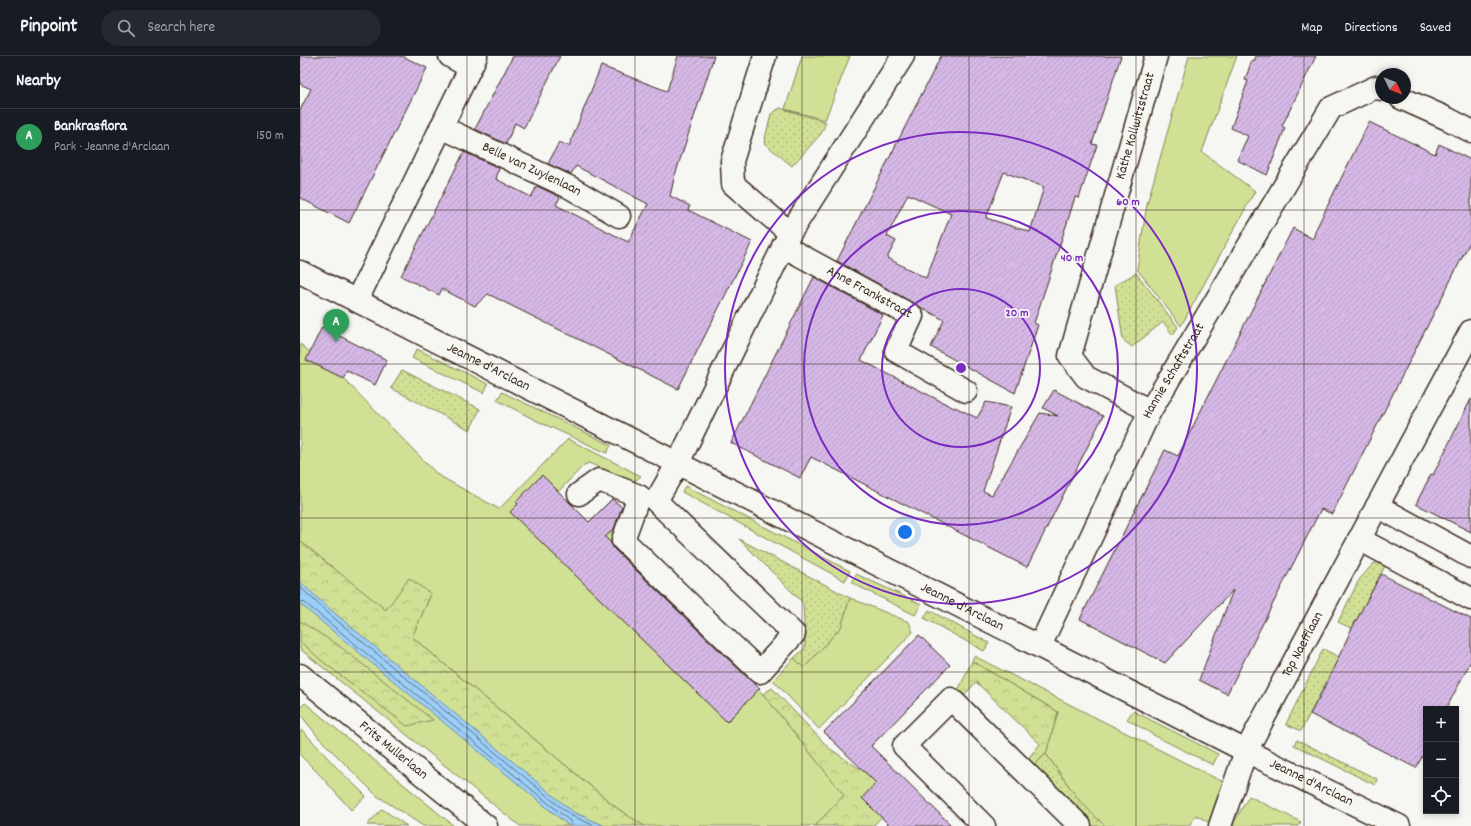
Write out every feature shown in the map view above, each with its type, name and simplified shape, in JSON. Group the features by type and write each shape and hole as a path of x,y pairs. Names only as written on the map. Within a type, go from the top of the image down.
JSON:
{"street":[{"path":"357,300 473,62 450,56"},
{"path":"765,56 732,161 733,184 786,239"},
{"path":"579,494 599,480 647,499 794,634 760,672 624,540 647,499 678,463 786,239 903,56"},
{"name":"Käthe Kollwitzstraat","path":"1150,411 1086,377 1070,356 1156,56"},
{"name":"Hannie Schaftstraat","path":"1040,646 1150,411 1331,108 1375,87"},
{"path":"1411,102 1471,131"},
{"name":"Belle van Zuylenlaan","path":"441,127 571,188 620,216"},
{"name":"Anne Frankstraat","path":"786,239 912,316 896,351 966,391"},
{"name":"Jeanne d'Arclaan","path":"300,272 1399,826"},
{"name":"Top Naefflaan","path":"1246,750 1471,331"},
{"path":"1377,506 1471,557"},
{"path":"1359,539 1471,599"},
{"name":"Frits Mullerlaan","path":"300,675 486,826"},
{"path":"984,826 904,746 951,698 1080,826"},
{"path":"1220,826 1246,750"}],"green space":[{"path":"802,56 850,56 825,120 785,109"},
{"path":"1189,56 1237,56 1202,152 1255,191 1181,326 1137,269 1147,204"},
{"path":"780,108 826,122 821,134 792,166 764,143 771,114"},
{"path":"1136,273 1178,327 1173,335 1163,322 1132,347 1123,340 1115,285"},
{"path":"300,344 343,378 438,475 499,509 568,439 641,476 636,480 627,481 589,463 584,465 558,492 597,530 620,507 638,525 615,549 763,694 845,795 815,826 644,826 618,809 412,637 431,594 386,611 300,541"},
{"path":"417,349 488,384 484,393 412,358"},
{"path":"402,370 480,409 470,430 391,388"},
{"path":"502,392 611,445 607,453 535,420 497,400"},
{"path":"685,486 850,571 845,581 682,492"},
{"path":"739,539 850,598 841,627 804,668 794,658 805,648 803,603"},
{"path":"300,541 386,610 409,578 431,594 412,637 618,809 644,826 605,826 573,812 300,596"},
{"path":"1388,560 1353,629 1338,622 1359,580 1373,564"},
{"path":"856,574 921,604 915,615 852,583"},
{"path":"300,596 569,826 520,826 300,649"},
{"path":"850,598 909,622 913,632 819,729 773,680 794,658 804,668 841,627"},
{"path":"929,610 989,643 984,651 924,618"},
{"path":"300,621 338,645 433,720 407,726 322,661 300,641"},
{"path":"1323,649 1339,657 1301,731 1286,724"},
{"path":"974,656 1229,785 1211,824 1196,815 1189,826 1105,826 1078,799 1046,754 1058,712 972,661"},
{"path":"972,661 1058,712 1046,754 1029,769 1024,763 1040,744 976,682 961,699 956,695"},
{"path":"772,688 829,748 901,797 873,826 815,826 844,795 763,694"},
{"path":"305,703 454,826 423,826 376,795 319,738 300,714 300,708"},
{"path":"1133,711 1218,754 1213,765 1157,737 1127,719"},
{"path":"300,731 303,731 337,768 366,796 351,810 300,755"},
{"path":"1297,740 1377,779 1375,785 1294,745"},
{"path":"1046,754 1078,799 1105,826 1089,826 1029,769"},
{"path":"1249,796 1301,822 1298,826 1234,826 1233,824"},
{"path":"382,809 407,826 367,825"}],"water":[{"path":"300,582 331,610 573,812 605,826 569,826 300,604"}],"building":[{"path":"300,56 402,56 427,68 349,223 300,198 300,110 311,89 300,84"},
{"path":"513,56 560,56 524,128 515,123 506,144 475,129"},
{"path":"678,56 714,56 675,175 670,196 690,206 688,210 752,242 678,389 488,294 475,306 442,289 439,295 401,276 464,152 499,168 496,179 531,197 537,186 560,197 556,205 628,242 648,204 576,166 571,174 548,164 559,142 569,146 601,66 667,91"},
{"path":"941,56 1121,56 1092,144 1097,145 1079,198 1075,197 1034,323 1038,325 1015,393 931,347 944,320 837,261","holes":["1004,172 1044,187 1030,232 986,218","908,194 951,214 926,278 887,258 896,241 887,236"]},
{"path":"1256,56 1316,56 1282,126 1285,128 1267,175 1237,160 1248,136 1231,128 1248,81 1245,80 1252,60 1254,61"},
{"path":"1369,122 1435,154 1439,144 1471,160 1471,240 1332,514 1321,509 1227,694 1199,680 1233,590 1165,663 1080,619 1165,450 1178,456 1293,228 1313,239 1316,229"},
{"path":"814,277 883,315 861,360 954,408 955,407 977,418 986,402 1011,407 983,491 992,495 1040,413 1058,416 1043,408 1054,390 1103,416 1027,567 811,457 800,478 731,443"},
{"path":"322,327 387,360 375,385 347,371 343,378 306,360"},
{"path":"1471,399 1471,532 1416,504 1431,474 1433,475"},
{"path":"542,475 589,522 612,499 622,507 614,529 605,537 614,549 760,688 727,722 510,512 518,504 516,502"},
{"path":"1381,574 1471,619 1471,661 1448,706 1423,706 1423,755 1416,768 1310,714 1326,685 1351,630"},
{"path":"919,635 950,665 871,746 952,826 890,826 862,798 876,783 824,732"}],"place":[{"name":"Bankrasflora","path":"336,342"}]}
